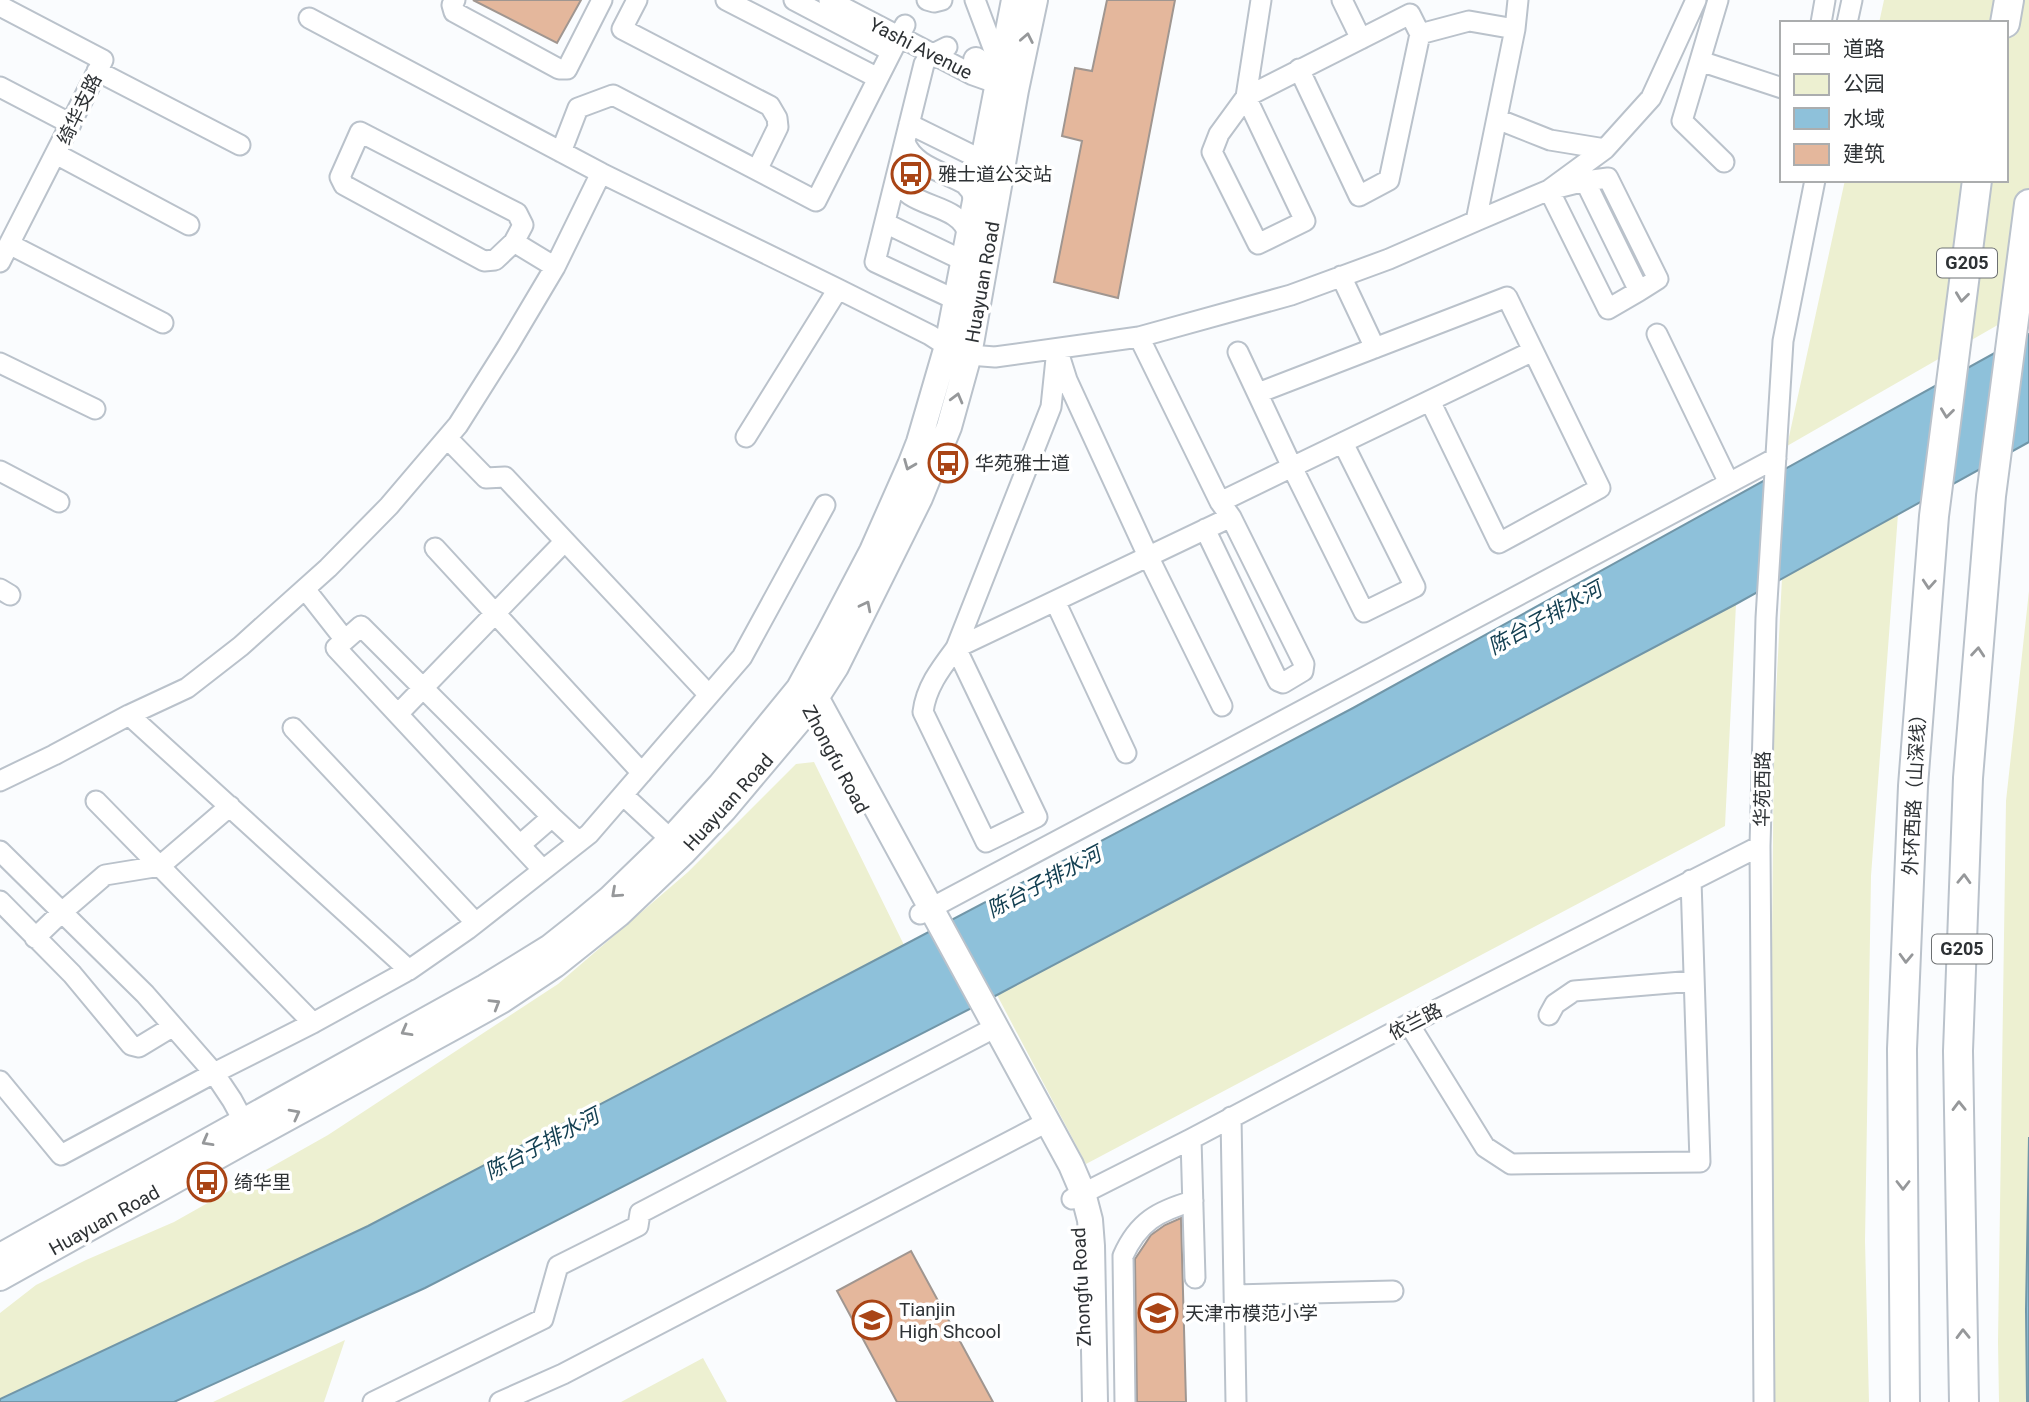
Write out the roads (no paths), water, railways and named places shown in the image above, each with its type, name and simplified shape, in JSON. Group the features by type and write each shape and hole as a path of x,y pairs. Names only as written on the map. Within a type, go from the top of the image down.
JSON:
{"highway":[{"path":"2005,21 2009,0"},
{"name":"外环西路（山深线）","path":"1905,1402 1902,1049 1913,786 1934,516 1977,182"},
{"name":"G205","path":"1964,1402 1958,1051 1968,778 1991,496 2029,204"}],"main road":[{"name":"Huayuan Road","path":"0,1278 550,947 724,810 816,709 827,659 920,498 949,427 958,351 1001,120 1014,0"},
{"name":"Huayuan Road","path":"1006,80 1035,0"},
{"path":"975,67 1006,80"},
{"name":"Huayuan Road","path":"958,351 956,300 974,200 982,160 1001,120"},
{"path":"816,709 828,699 827,659"},
{"name":"Huayuan Road","path":"677,846 720,785 761,735 816,709"},
{"name":"Zhongfu Road","path":"816,709 1042,1124 1071,1165 1077,1196 1085,1402"},
{"name":"Huayuan Road","path":"0,1256 248,1129"},
{"name":"Zhongfu Road","path":"1077,1196 1090,1220 1095,1402"}],"street":[{"path":"455,0 452,5 454,12 559,69 567,69 603,0"},
{"path":"637,0 622,29 770,106 777,118 778,127 757,170"},
{"path":"726,0 878,78"},
{"path":"561,152 578,108 613,95 816,201 898,37 794,0"},
{"name":"Yashi Avenue","path":"829,0 930,53 975,67"},
{"name":"Yashi Avenue","path":"857,0 898,37 930,53"},
{"path":"927,0 942,0"},
{"path":"975,0 1006,80"},
{"path":"1261,0 1246,97 1305,220 1258,244 1212,152 1219,134 1246,97 1299,69 1361,38 1413,7 1420,34 1390,180 1359,196 1299,69"},
{"path":"1342,0 1361,38"},
{"path":"1476,221 1515,29 1518,0"},
{"path":"1549,190 1605,149 1651,98 1696,0"},
{"path":"1718,0 1682,121 1724,162"},
{"path":"1821,21 1825,0"},
{"path":"1847,21 1852,0"},
{"name":"绮华支路","path":"0,5 103,60 56,155 6,242"},
{"path":"309,18 601,173 958,351 995,357 1139,337 1291,295 1389,259 1549,190 1585,181 1639,291 1608,309 1549,190"},
{"path":"1420,34 1469,20 1515,29"},
{"path":"930,53 875,262 956,300"},
{"path":"1700,61 1780,87"},
{"path":"975,67 991,106 1001,120"},
{"path":"97,71 240,145"},
{"path":"0,87 71,124"},
{"path":"1497,118 1550,140 1605,149"},
{"path":"360,132 517,213 523,225 514,242 495,260 484,261 344,186 340,177 360,132"},
{"path":"907,133 982,160"},
{"path":"907,133 908,150 919,161 965,184 974,200"},
{"path":"56,155 189,225"},
{"path":"0,780 187,688 305,589 389,506 458,425 555,267 601,173"},
{"path":"896,177 900,188 907,194 962,221 968,234"},
{"name":"华苑西路","path":"1764,1402 1760,846 1766,618 1783,341 1815,182"},
{"path":"885,223 964,261"},
{"path":"6,242 163,323"},
{"path":"514,242 555,267"},
{"path":"1342,276 1375,348"},
{"path":"746,437 838,289"},
{"path":"1258,393 1507,297 1600,488 1499,543 1430,401"},
{"path":"1657,334 1729,483"},
{"path":"1139,337 1304,664 1303,671 1283,683 1278,681 1205,529"},
{"path":"1057,348 1067,380 1148,556 1222,706"},
{"path":"956,648 1037,817 986,842 922,712 936,674 956,648 1051,407 1057,348"},
{"path":"956,648 1205,529 1226,509 1292,467 1533,351"},
{"path":"1238,352 1364,612 1415,587 1343,443"},
{"path":"0,363 94,410"},
{"path":"447,438 486,478 505,477 709,695"},
{"path":"927,914 1729,483 1775,463"},
{"path":"0,471 59,502"},
{"path":"0,1081 61,1155 409,970 589,834 743,657 825,505"},
{"path":"398,714 565,541"},
{"path":"435,548 642,773"},
{"path":"305,589 345,640"},
{"path":"1055,601 1126,753"},
{"path":"543,870 336,648 361,626 579,842"},
{"path":"129,715 409,970"},
{"path":"293,729 475,922"},
{"path":"623,795 677,846"},
{"path":"96,802 313,1023"},
{"path":"35,938 106,875 160,866 230,806"},
{"path":"521,844 552,817"},
{"name":"依兰路","path":"1077,1196 1760,846"},
{"path":"0,852 145,994 214,1073 248,1129"},
{"path":"1409,1024 1485,1147 1511,1164 1700,1162 1691,880"},
{"path":"0,901 72,974 135,1048 172,1027"},
{"path":"1549,1015 1555,1004 1574,992 1694,981"},
{"path":"373,1402 543,1319 558,1266 638,1226 640,1213 987,1024"},
{"path":"1231,1117 1236,1402"},
{"path":"500,1402 563,1374 1042,1124"},
{"path":"1192,1139 1195,1278"},
{"path":"1125,1402 1123,1256 1130,1239 1148,1220 1171,1207 1193,1201"},
{"path":"1235,1295 1393,1291"}],"water":[{"name":"陈台子排水河","path":"2029,334 2029,442 1736,604 997,995 425,1288 174,1402 0,1402 0,1399 368,1226 904,945 1353,708"},
{"path":"2029,1137 2029,1402 2027,1402 2026,1310"}],"place":[{"name":"雅士道公交站","path":"911,174"},
{"name":"华苑雅士道","path":"948,463"},
{"name":"绮华里","path":"207,1182"},
{"name":"天津市模范小学","path":"1158,1313"},
{"name":"Tianjin High Shcool","path":"872,1320"}]}
